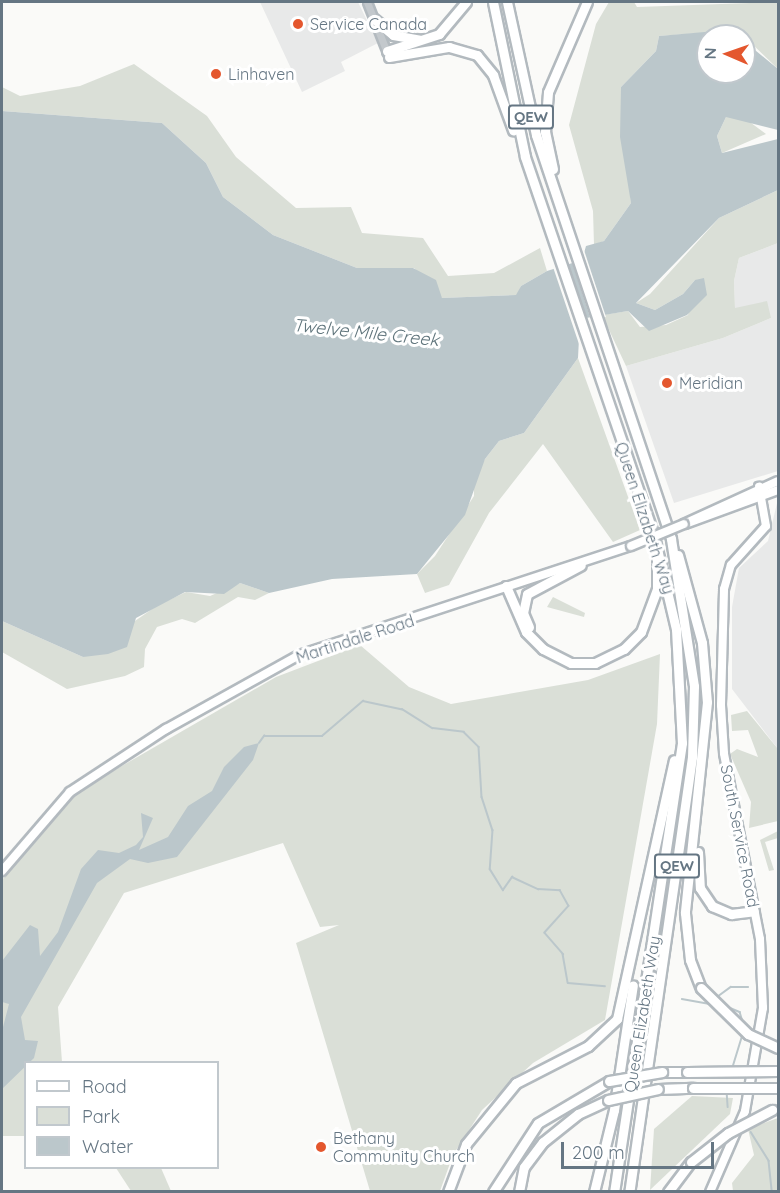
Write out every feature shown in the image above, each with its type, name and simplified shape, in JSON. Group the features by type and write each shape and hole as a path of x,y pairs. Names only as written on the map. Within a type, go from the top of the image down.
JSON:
{"highway":[{"path":"388,54 439,34 466,2"},
{"name":"Queen Elizabeth Way","path":"493,2 525,157 653,532 674,615 681,688 673,814 614,1191"},
{"name":"Queen Elizabeth Way","path":"507,2 521,83 671,539 694,686 692,757 629,1191"},
{"path":"568,230 549,154 545,107 587,2"},
{"path":"374,19 401,39 439,34"},
{"path":"388,54 449,47 477,55 493,75 525,157"},
{"path":"506,586 533,638 559,659 577,664 604,661 630,645 646,624 657,589 653,532"},
{"path":"671,539 687,577 702,644 707,726 685,935 701,988 748,1034 778,1048"},
{"path":"533,638 523,613 527,594 581,565"},
{"path":"448,1191 466,1144 516,1083 588,1046 616,1019 640,926 675,752 681,688"},
{"path":"701,790 700,888 721,911 754,911"},
{"path":"594,1191 614,1110 640,926"},
{"path":"493,1191 538,1123 609,1082 662,1072 778,1071"},
{"path":"519,1191 524,1167 543,1142 578,1114 608,1100 658,1089 778,1088"},
{"path":"668,1191 691,1162 728,1132 775,1109"}],"main road":[{"name":"Martindale Road","path":"684,524 759,487 778,481"},
{"name":"South Service Road","path":"710,1191 739,1131 757,1065 764,974 724,753 722,608 731,565 766,526 759,487"},
{"name":"Martindale Road","path":"2,871 70,792 238,689 299,655 506,586 581,565 778,490"}],"street":[{"path":"367,2 388,54"}],"shaded area":[{"path":"260,2 358,2 378,43 341,62 345,71 302,92"},
{"path":"778,243 778,471 674,503 626,366 723,338 771,318 735,309 734,281 739,258"},
{"path":"778,499 778,749 732,689 732,607 739,568 768,541"}],"green space":[{"path":"609,2 634,2 637,7 778,2 778,69 756,48 756,24 696,24 696,33 659,36 656,51 621,87 631,203 604,241 594,245 593,211 569,125 596,24"},
{"path":"134,64 207,116 236,157 296,208 351,207 362,233 423,238 448,276 494,273 540,248 547,271 521,286 517,295 442,298 414,268 357,268 273,235 223,197 206,163 162,123 2,111 2,87 20,96 80,86"},
{"path":"726,117 743,117 766,134 722,153 717,136"},
{"path":"778,190 778,243 739,258 734,281 735,308 767,301 771,318 723,338 626,366 602,315 628,311 640,327 666,325 688,315 695,280 683,294 655,310 636,303 650,294 719,218"},
{"path":"578,358 640,530 613,542 543,444 489,513 449,585 425,593 417,574 435,556 474,496 474,478 485,459 499,441 524,433"},
{"path":"240,583 269,593 255,600 238,597 195,623 182,619 157,627 145,649 144,667 125,676 67,689 2,652 2,621 83,657 158,605 186,592 210,596"},
{"path":"553,597 585,613 584,617 547,607"},
{"path":"360,645 409,687 451,704 588,680 660,654 657,724 605,1020 533,1063 482,1110 453,1155 440,1191 370,1191 296,943 339,925 320,927 283,843 124,893 58,1007 62,1061 24,1061 24,1136 2,1136 2,880 75,793 276,677"},
{"path":"747,711 778,749 778,821 749,828 751,802 730,754 737,749 758,757 748,730 732,731 731,715"},
{"path":"778,831 778,838 765,842 774,870 769,871 760,840"},
{"path":"692,1096 733,1098 730,1114 650,1190 654,1129"},
{"path":"778,1118 778,1191 733,1191 732,1183 754,1155 748,1129"},
{"path":"117,1169 161,1169 171,1191 131,1191"}],"water":[{"name":"Twelve Mile Creek","path":"696,33 696,84 756,84 756,51 778,69 778,130 726,117 717,136 722,153 778,139 778,190 719,218 636,303 655,310 683,294 695,280 704,278 707,295 687,315 649,331 628,311 580,319 578,358 524,433 499,441 485,459 465,515 417,574 332,579 269,593 240,583 224,594 185,592 136,618 127,647 108,654 83,657 2,621 2,111 162,123 206,163 223,197 273,235 357,268 413,268 436,280 442,298 516,295 521,286 547,271 582,260 586,246 604,241 631,203 620,137 621,87 656,51 659,36"},
{"path":"259,743 253,760 177,857 148,863 130,859 97,883 21,1017 25,1040 38,1041 34,1058 31,1061 24,1061 24,1068 2,1089 3,1027 9,1004 2,1002 2,961 30,925 38,929 40,956 58,932 81,869 98,850 119,853 136,845 143,837 141,813 153,818 139,850 168,837 188,806 212,791 224,767 244,747"}],"pier":[{"path":"583,247 606,317 591,320 572,262"},
{"path":"568,263 587,321 582,321 581,350 553,267"}],"waterway":[{"path":"259,743 264,736 322,736 363,701 402,709 433,728 464,732 479,747 482,797 493,830 490,869 503,890 512,877 538,889 560,890 569,906 545,933 563,954 568,983 605,986"},
{"path":"717,997 731,987 748,987"},
{"path":"682,999 710,1004"},
{"path":"728,1007 740,1012 744,1025"},
{"path":"732,1069 743,1033"},
{"path":"727,1091 728,1107"},
{"path":"751,1132 769,1161 772,1192"}],"place":[{"name":"Service Canada","path":"298,24"},
{"name":"Linhaven","path":"216,74"},
{"name":"Meridian","path":"667,383"},
{"name":"Bethany Community Church","path":"321,1147"}]}
